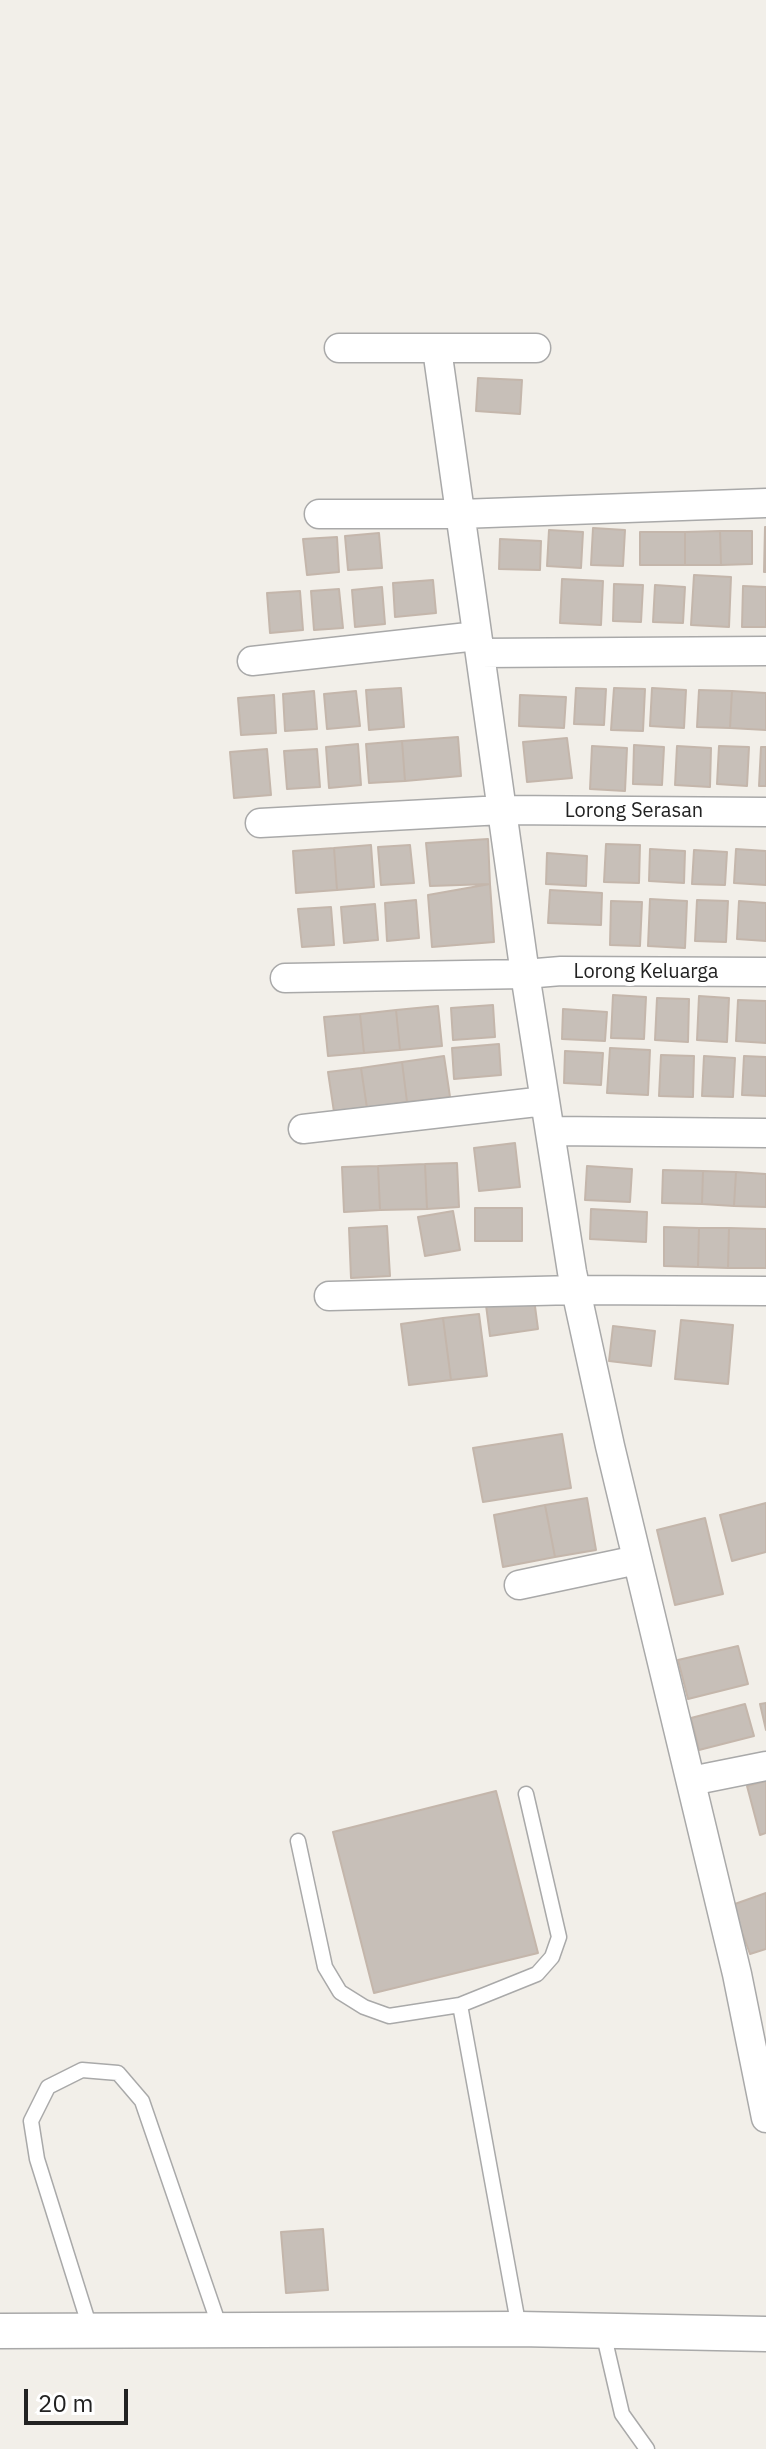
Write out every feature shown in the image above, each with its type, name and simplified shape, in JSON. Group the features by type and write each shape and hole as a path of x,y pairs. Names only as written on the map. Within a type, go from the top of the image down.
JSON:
{"street":[{"path":"339,348 536,348"},
{"path":"437,349 525,974 576,1290 637,1560 737,1974 766,2118"},
{"path":"319,514 460,514 766,503"},
{"path":"252,661 479,645 766,651"},
{"name":"Lorong Serasan","path":"260,823 502,810 766,812"},
{"name":"Lorong Keluarga","path":"285,978 561,971 766,972"},
{"path":"303,1129 545,1101"},
{"path":"551,1131 766,1133"},
{"path":"329,1296 576,1290 766,1291"},
{"path":"519,1585 637,1560"},
{"path":"691,1781 766,1766"},
{"path":"0,2331 519,2329 766,2334"}],"lane":[{"path":"298,1841 325,1967 340,1992 364,2007 389,2016 460,2005 537,1974 552,1957 559,1937 526,1794"},
{"path":"460,2005 519,2329"},
{"path":"91,2331 37,2159 31,2121 48,2087 82,2070 118,2073 142,2101 221,2331"},
{"path":"603,2332 622,2414 647,2449"}],"building":[{"path":"478,378 522,380 520,414 476,411"},
{"path":"765,527 766,572 764,572"},
{"path":"593,528 625,530 623,566 591,565"},
{"path":"549,530 583,532 581,568 547,566"},
{"path":"720,531 721,565 685,565 685,532"},
{"path":"720,531 752,531 752,564 721,565"},
{"path":"640,532 685,532 685,565 640,565"},
{"path":"379,533 382,568 348,570 345,536"},
{"path":"337,537 339,572 307,575 303,539"},
{"path":"500,539 541,541 540,570 499,569"},
{"path":"694,575 731,577 729,627 691,625"},
{"path":"562,579 603,581 601,625 560,623"},
{"path":"433,580 436,613 395,617 393,583"},
{"path":"614,584 643,585 641,622 613,621"},
{"path":"655,585 685,587 683,623 653,622"},
{"path":"743,586 766,587 766,627 742,627"},
{"path":"382,587 385,624 355,627 352,590"},
{"path":"339,589 343,628 314,630 311,591"},
{"path":"300,591 303,630 270,633 267,593"},
{"path":"401,688 404,727 369,730 366,690"},
{"path":"576,688 606,689 604,725 574,724"},
{"path":"614,688 645,689 643,731 611,730"},
{"path":"652,688 686,690 684,728 650,726"},
{"path":"699,690 732,691 730,728 697,727"},
{"path":"314,691 317,729 285,731 283,694"},
{"path":"356,691 360,726 327,729 324,694"},
{"path":"732,691 766,693 766,730 730,728"},
{"path":"274,695 276,733 241,735 238,698"},
{"path":"520,695 566,697 564,728 519,726"},
{"path":"458,737 461,776 405,781 402,741"},
{"path":"567,738 572,778 527,782 523,742"},
{"path":"402,741 405,781 369,783 366,744"},
{"path":"358,744 361,785 329,788 326,747"},
{"path":"634,745 664,747 662,785 633,784"},
{"path":"592,746 627,748 625,791 590,789"},
{"path":"677,746 711,748 710,787 675,785"},
{"path":"719,746 749,747 747,786 717,784"},
{"path":"761,747 766,747 766,786 759,786"},
{"path":"267,749 271,795 234,798 230,752"},
{"path":"317,749 320,787 287,789 284,751"},
{"path":"488,839 490,884 430,886 426,843"},
{"path":"606,844 640,845 639,883 604,882"},
{"path":"371,845 374,887 337,890 334,848"},
{"path":"410,845 414,883 381,885 378,847"},
{"path":"334,848 337,890 296,893 293,851"},
{"path":"650,849 685,851 684,883 649,881"},
{"path":"736,849 766,851 766,885 734,883"},
{"path":"694,850 727,852 725,885 692,884"},
{"path":"547,853 587,856 586,886 546,884"},
{"path":"490,884 494,942 432,947 428,895"},
{"path":"550,890 602,893 601,925 548,923"},
{"path":"650,899 687,901 685,948 648,946"},
{"path":"416,900 419,938 387,941 385,903"},
{"path":"697,900 728,901 726,942 695,941"},
{"path":"611,901 642,902 640,946 610,945"},
{"path":"739,901 766,903 766,941 737,939"},
{"path":"375,904 378,940 344,943 341,907"},
{"path":"331,907 334,945 302,947 298,909"},
{"path":"613,995 646,997 644,1039 611,1038"},
{"path":"699,996 729,998 727,1042 697,1040"},
{"path":"657,998 689,999 688,1042 655,1040"},
{"path":"738,1000 766,1001 766,1043 736,1041"},
{"path":"493,1005 495,1037 453,1040 451,1008"},
{"path":"438,1006 442,1046 400,1050 396,1010"},
{"path":"563,1009 607,1012 605,1041 562,1039"},
{"path":"396,1010 400,1050 364,1053 360,1014"},
{"path":"360,1014 364,1053 328,1056 324,1017"},
{"path":"499,1044 501,1075 454,1079 452,1048"},
{"path":"610,1048 650,1050 648,1095 607,1093"},
{"path":"565,1051 603,1053 601,1085 564,1083"},
{"path":"661,1055 694,1056 693,1097 659,1096"},
{"path":"444,1056 450,1097 407,1102 402,1062"},
{"path":"704,1056 735,1058 733,1097 702,1096"},
{"path":"744,1056 766,1057 766,1096 742,1095"},
{"path":"402,1062 407,1102 367,1108 361,1068"},
{"path":"361,1068 367,1108 334,1112 328,1072"},
{"path":"515,1143 520,1187 479,1191 474,1148"},
{"path":"457,1163 459,1207 427,1209 425,1164"},
{"path":"425,1164 427,1209 380,1210 378,1166"},
{"path":"378,1166 380,1210 344,1212 342,1167"},
{"path":"587,1166 632,1169 630,1202 585,1200"},
{"path":"663,1170 703,1171 702,1204 662,1203"},
{"path":"703,1171 736,1172 734,1206 702,1204"},
{"path":"736,1172 766,1174 766,1207 734,1206"},
{"path":"475,1208 522,1208 522,1241 475,1241"},
{"path":"591,1209 647,1212 646,1242 590,1239"},
{"path":"453,1211 460,1250 425,1256 418,1217"},
{"path":"387,1226 390,1276 351,1278 349,1228"},
{"path":"664,1227 699,1228 698,1267 664,1266"},
{"path":"699,1228 729,1228 728,1268 698,1267"},
{"path":"729,1228 766,1229 766,1268 728,1268"},
{"path":"534,1299 538,1329 490,1336 486,1305"},
{"path":"479,1314 487,1376 451,1380 443,1318"},
{"path":"443,1318 451,1380 409,1385 401,1324"},
{"path":"681,1320 733,1325 728,1384 675,1379"},
{"path":"613,1326 655,1331 651,1366 609,1361"},
{"path":"562,1434 571,1488 483,1502 473,1448"},
{"path":"587,1498 596,1550 555,1557 545,1505"},
{"path":"766,1503 766,1552 732,1561 720,1515"},
{"path":"545,1505 555,1557 503,1567 494,1515"},
{"path":"705,1518 723,1594 675,1605 657,1530"},
{"path":"738,1646 748,1684 688,1699 678,1660"},
{"path":"766,1703 766,1730 760,1704"},
{"path":"745,1704 754,1736 699,1750 691,1718"},
{"path":"766,1781 766,1833 760,1835 747,1786"},
{"path":"496,1791 538,1953 374,1993 333,1832"},
{"path":"766,1893 766,1949 750,1954 732,1905"},
{"path":"323,2229 328,2290 286,2293 281,2232"}]}
